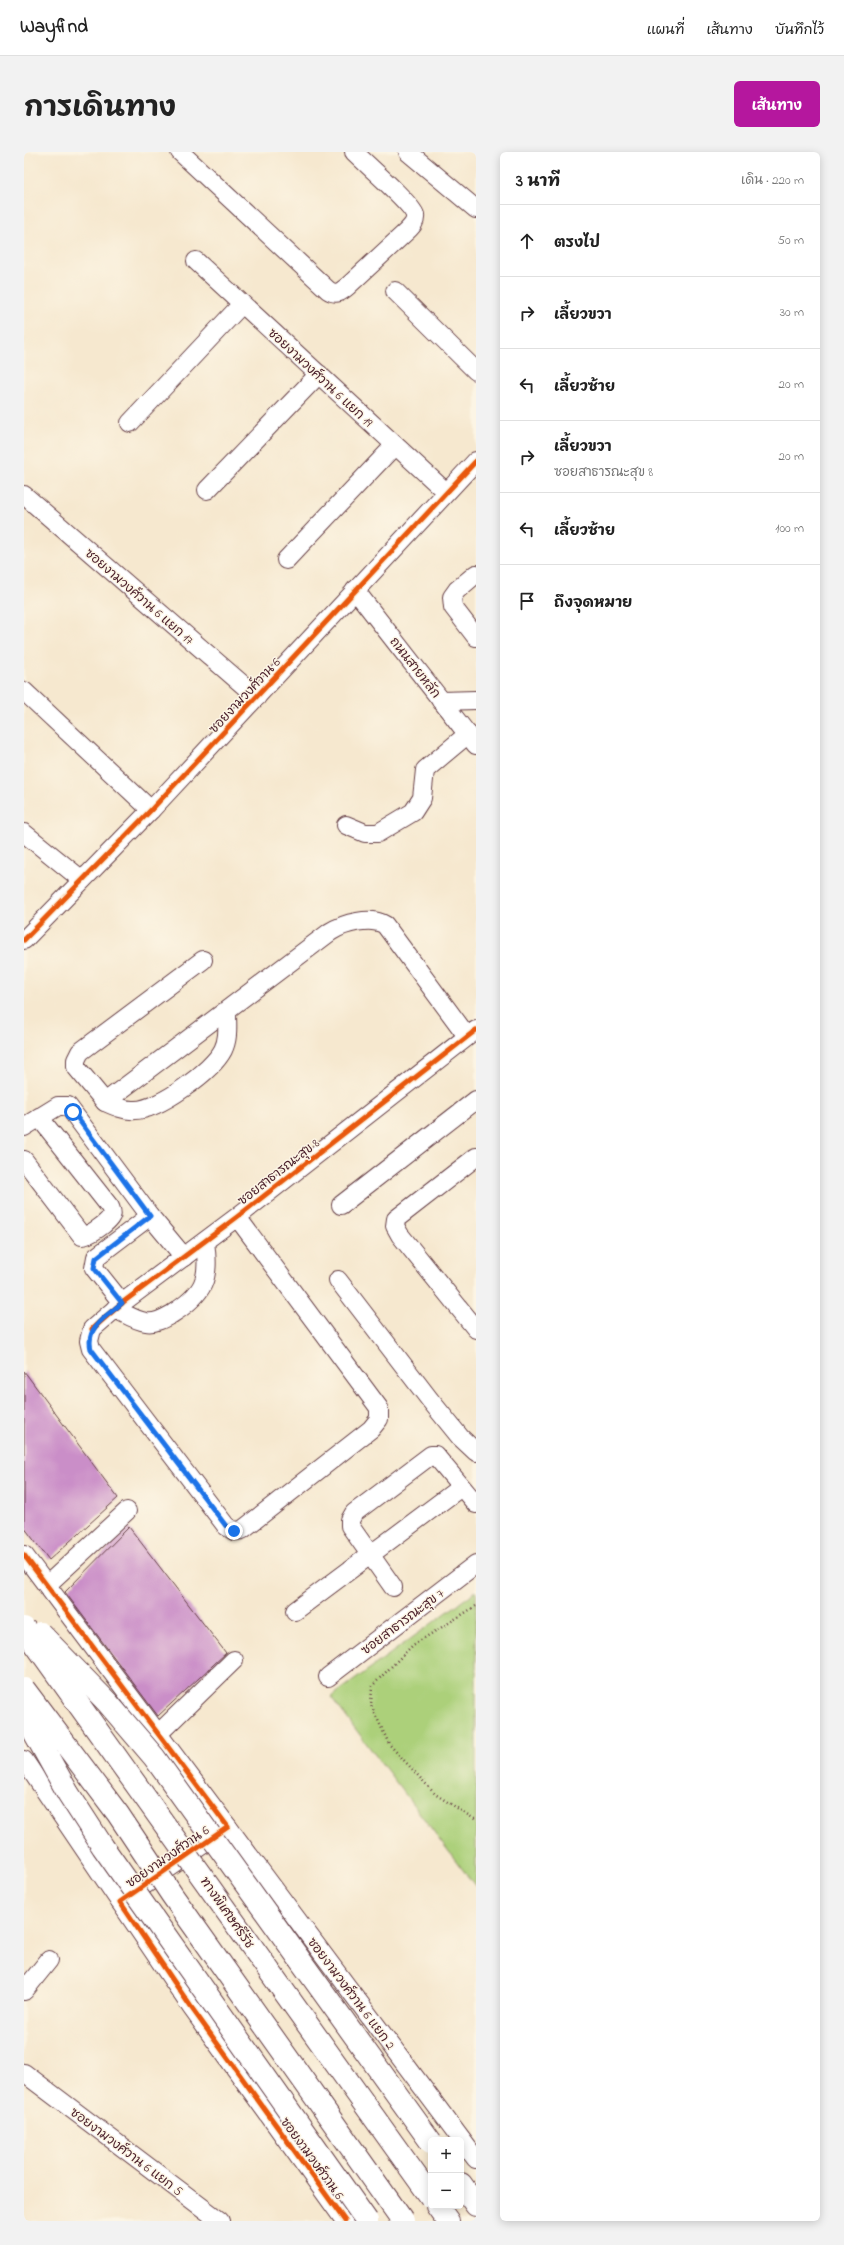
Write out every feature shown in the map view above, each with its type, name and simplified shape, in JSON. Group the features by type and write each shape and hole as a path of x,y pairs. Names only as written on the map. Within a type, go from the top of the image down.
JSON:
{"highway":[{"path":"24,1616 107,1702 154,1757 428,2138"},
{"name":"ทางพิเศษศรีรัช","path":"24,1628 428,2193"},
{"path":"24,1689 118,1814 172,1895 403,2221"},
{"path":"24,1714 68,1794 103,1847 367,2221"},
{"path":"464,2188 476,2205"},
{"path":"439,2209 448,2221"}],"street":[{"path":"180,152 328,290 334,293 342,291 349,286 402,237 414,223 415,217 410,206 354,152"},
{"path":"408,152 476,209"},
{"name":"ซอยงามวงศ์วาน 6 แยก 19","path":"196,261 446,492"},
{"path":"395,291 476,371"},
{"path":"130,423 242,304"},
{"path":"206,490 319,374"},
{"path":"286,560 395,445"},
{"name":"ซอยงามวงศ์วาน 6","path":"24,940 151,810 476,461"},
{"name":"ซอยงามวงศ์วาน 6 แยก 17","path":"24,495 257,697"},
{"path":"476,574 457,590 452,597 453,607 476,637"},
{"name":"ถนนสายหลัก","path":"355,590 472,740"},
{"path":"24,691 151,810"},
{"path":"441,700 476,700"},
{"path":"346,825 364,833 378,833 413,812 422,798 424,770 472,740"},
{"path":"24,833 82,880"},
{"path":"105,1102 338,926 372,920 385,925 472,1033"},
{"path":"203,960 80,1052 76,1060 76,1067 105,1102 133,1111 148,1109 163,1102 212,1064 223,1050 228,1035 227,1011"},
{"name":"ซอยสาธารณะสุข 8","path":"237,1217 379,1408 380,1419 371,1429 242,1530 234,1531 226,1526 91,1349 88,1341 92,1329 119,1306 205,1242 472,1033"},
{"path":"341,1205 476,1100"},
{"path":"24,1127 58,1106 68,1106 150,1216 184,1257"},
{"path":"24,1160 82,1236 90,1235 111,1217 112,1212 110,1207 40,1117"},
{"path":"476,1157 396,1218 395,1226 400,1235 476,1329"},
{"path":"150,1216 96,1258 93,1263 94,1268 119,1306 147,1323 163,1320 185,1306 198,1295 204,1281 208,1263 205,1242"},
{"path":"338,1280 435,1406 460,1437 476,1452"},
{"path":"394,1587 370,1556 350,1526 350,1520 354,1514 406,1472 431,1455 435,1454 476,1504"},
{"path":"295,1611 461,1487"},
{"path":"46,1585 127,1511"},
{"name":"ซอยงามวงศ์วาน 6","path":"24,1555 228,1827 120,1902 191,2007 345,2221"},
{"name":"ซอยสาธารณะสุข 7","path":"328,1677 476,1564"},
{"path":"158,1734 234,1660"},
{"path":"24,1760 120,1902"},
{"name":"ซอยงามวงศ์วาน 6 แยก 2","path":"228,1827 473,2149"},
{"path":"24,1991 49,1960"},
{"name":"ซอยงามวงศ์วาน 6 แยก 5","path":"29,2077 220,2221"}],"path":[{"path":"476,1606 413,1645 372,1686 371,1705 389,1744 404,1761 435,1794 476,1820"}],"green space":[{"path":"476,1591 476,1887 331,1697"}],"building":[{"path":"24,1371 118,1498 49,1560 24,1527"},
{"path":"129,1527 226,1653 158,1716 65,1592"}],"cycle path":[{"path":"24,940 151,810 476,461"},
{"path":"92,1329 122,1303 237,1217 476,1030"},
{"path":"24,1555 228,1827 120,1902 191,2007 345,2221"}],"route":[{"path":"73,1112 150,1216 96,1258 93,1263 94,1268 122,1303 92,1329 88,1341 91,1349 226,1526 234,1531"}]}
